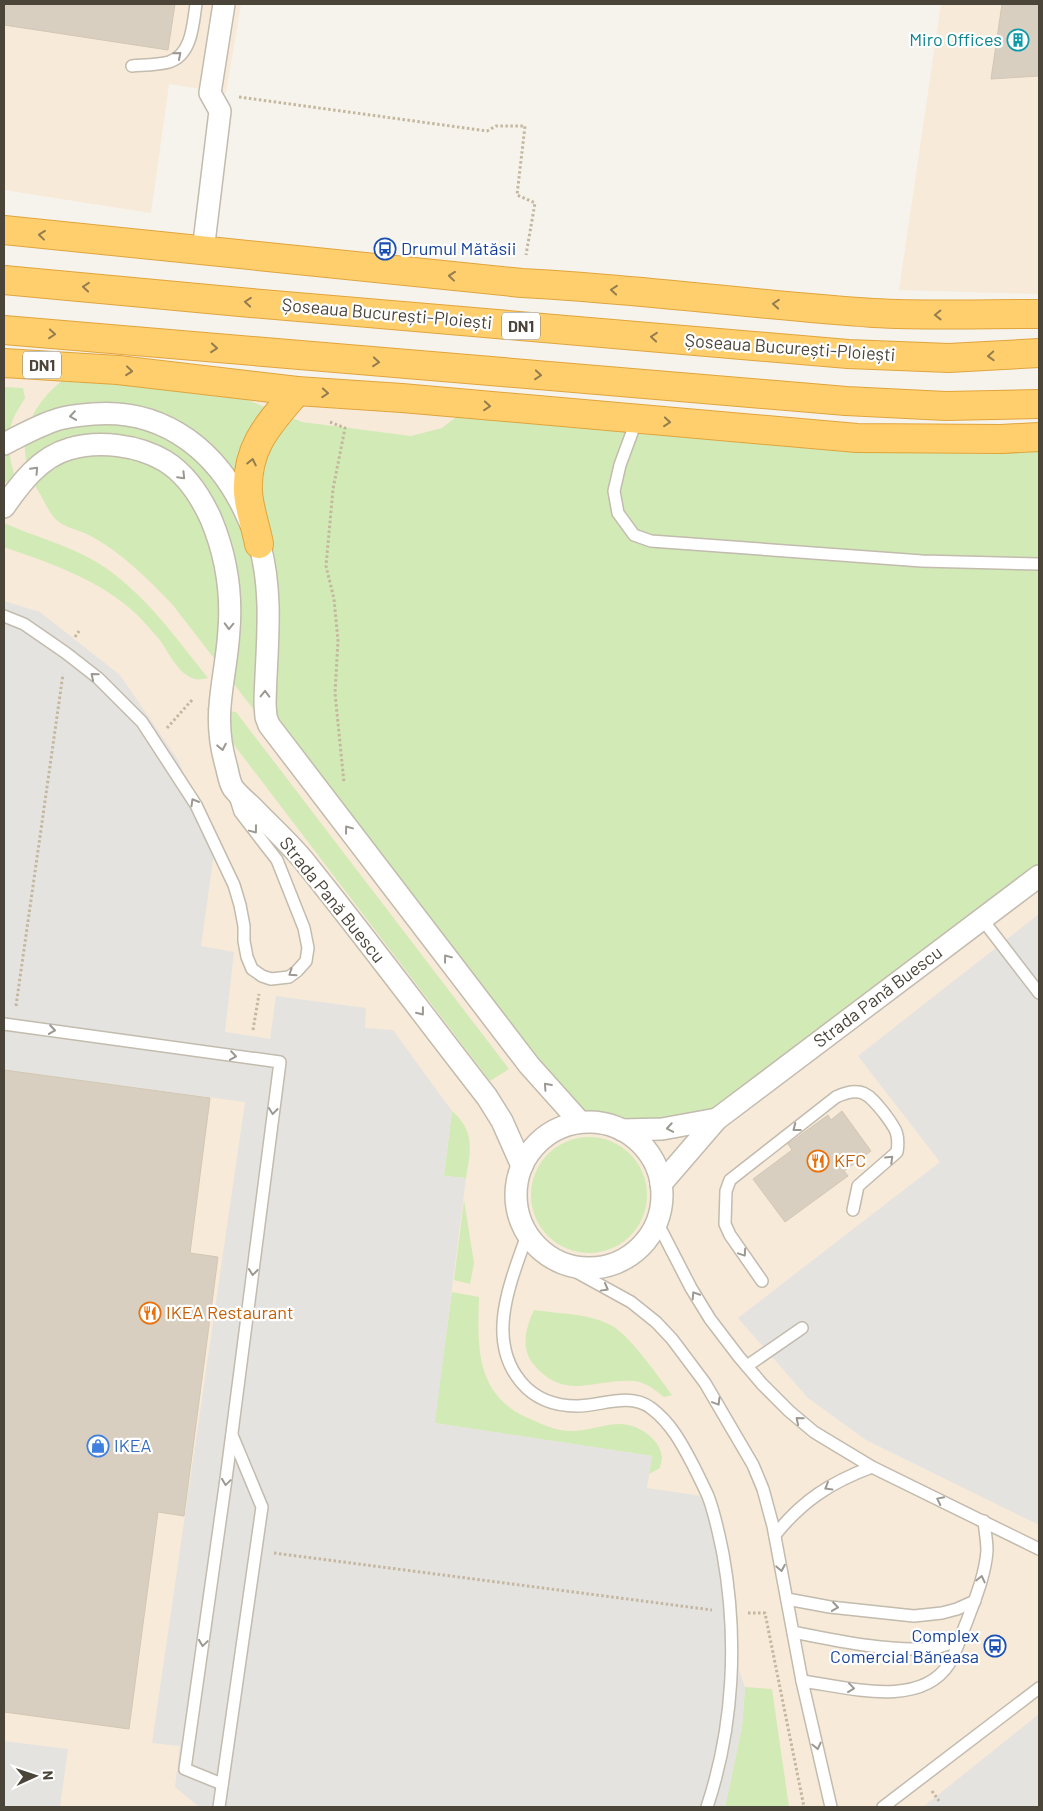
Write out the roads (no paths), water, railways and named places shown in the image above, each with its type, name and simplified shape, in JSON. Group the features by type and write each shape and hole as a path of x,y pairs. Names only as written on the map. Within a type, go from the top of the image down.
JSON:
{"highway":[{"path":"4,230 522,283 576,286 872,313 925,315 1039,314"},
{"name":"Șoseaua București-Ploiești","path":"4,280 848,354 949,358 1039,353"},
{"name":"DN1","path":"4,330 846,401 946,406 1039,404"},
{"name":"DN1","path":"4,363 118,370 297,391 402,398 857,438 991,440 1039,437"},
{"path":"260,544 248,491 256,444 265,429 297,391"}],"street":[{"path":"203,251 220,111 210,93 224,4"},
{"path":"4,444 40,425 61,418 122,414 141,418 175,430 195,444 217,466 232,487 260,544 269,610 265,704 269,725 529,1065 580,1122"},
{"name":"Strada Pană Buescu","path":"4,507 40,464 57,452 80,446 107,445 134,449 154,455 182,475 200,497 219,540 226,567 230,597 229,630 220,695 219,723 221,746 232,787 306,863 487,1097 502,1121 522,1166"},
{"name":"Strada Pană Buescu","path":"661,1184 717,1119 1039,876"},
{"name":"Strada Pană Buescu","path":"622,1130 662,1129 717,1119"},
{"path":"580,1122 597,1122 622,1130 641,1144 654,1162 661,1184 661,1204 657,1222 648,1237 636,1251 620,1261 601,1268 587,1269 562,1264 544,1254 527,1235 520,1219 516,1203 516,1185 522,1166 531,1149 542,1138 555,1130 580,1122"}],"lane":[{"path":"132,66 169,62 178,57 190,39 196,4"},
{"path":"637,420 620,465 614,491 618,513 634,535 651,541 912,560 1039,564"},
{"path":"4,616 24,624 66,653 98,678 142,722 196,805 234,885 243,919 244,941 252,970 271,979 289,977 306,961 308,948 304,928 277,860 240,812 232,787"},
{"path":"982,919 1039,993"},
{"path":"4,1024 280,1062 226,1479 185,1769 222,1784"},
{"path":"762,1281 730,1235 725,1224 725,1199 730,1180 836,1097 848,1091 859,1092 872,1097 896,1129 898,1140 897,1152 858,1186 853,1210"},
{"path":"657,1222 690,1288 705,1311 747,1366 789,1411 814,1432 872,1467 1039,1549"},
{"path":"527,1235 512,1278 504,1314 504,1342 507,1359 515,1375 526,1388 542,1400 558,1405 578,1406 618,1400 634,1401 648,1406 663,1417 675,1433 708,1497 718,1532 732,1612 728,1717 717,1776 707,1807"},
{"path":"562,1264 647,1313 672,1339 705,1383 753,1465 763,1489 775,1535 802,1681 831,1807"},
{"path":"747,1366 802,1328"},
{"path":"219,1807 262,1507 231,1434"},
{"path":"775,1535 787,1519 803,1504 851,1474 872,1467"},
{"path":"802,1681 885,1692 925,1686 941,1673 950,1663 982,1581 986,1551 984,1521"},
{"path":"787,1599 914,1616 942,1613 957,1609 974,1601"},
{"path":"793,1632 834,1640 912,1648 933,1648 959,1641"},
{"path":"883,1807 1039,1688"}],"place":[{"name":"Miro Offices","path":"1018,40"},
{"name":"Drumul Mătăsii","path":"385,249"},
{"name":"KFC","path":"818,1161"},
{"name":"IKEA Restaurant","path":"150,1313"},
{"name":"IKEA","path":"98,1446"},
{"name":"Complex Comercial Băneasa","path":"995,1646"}]}
